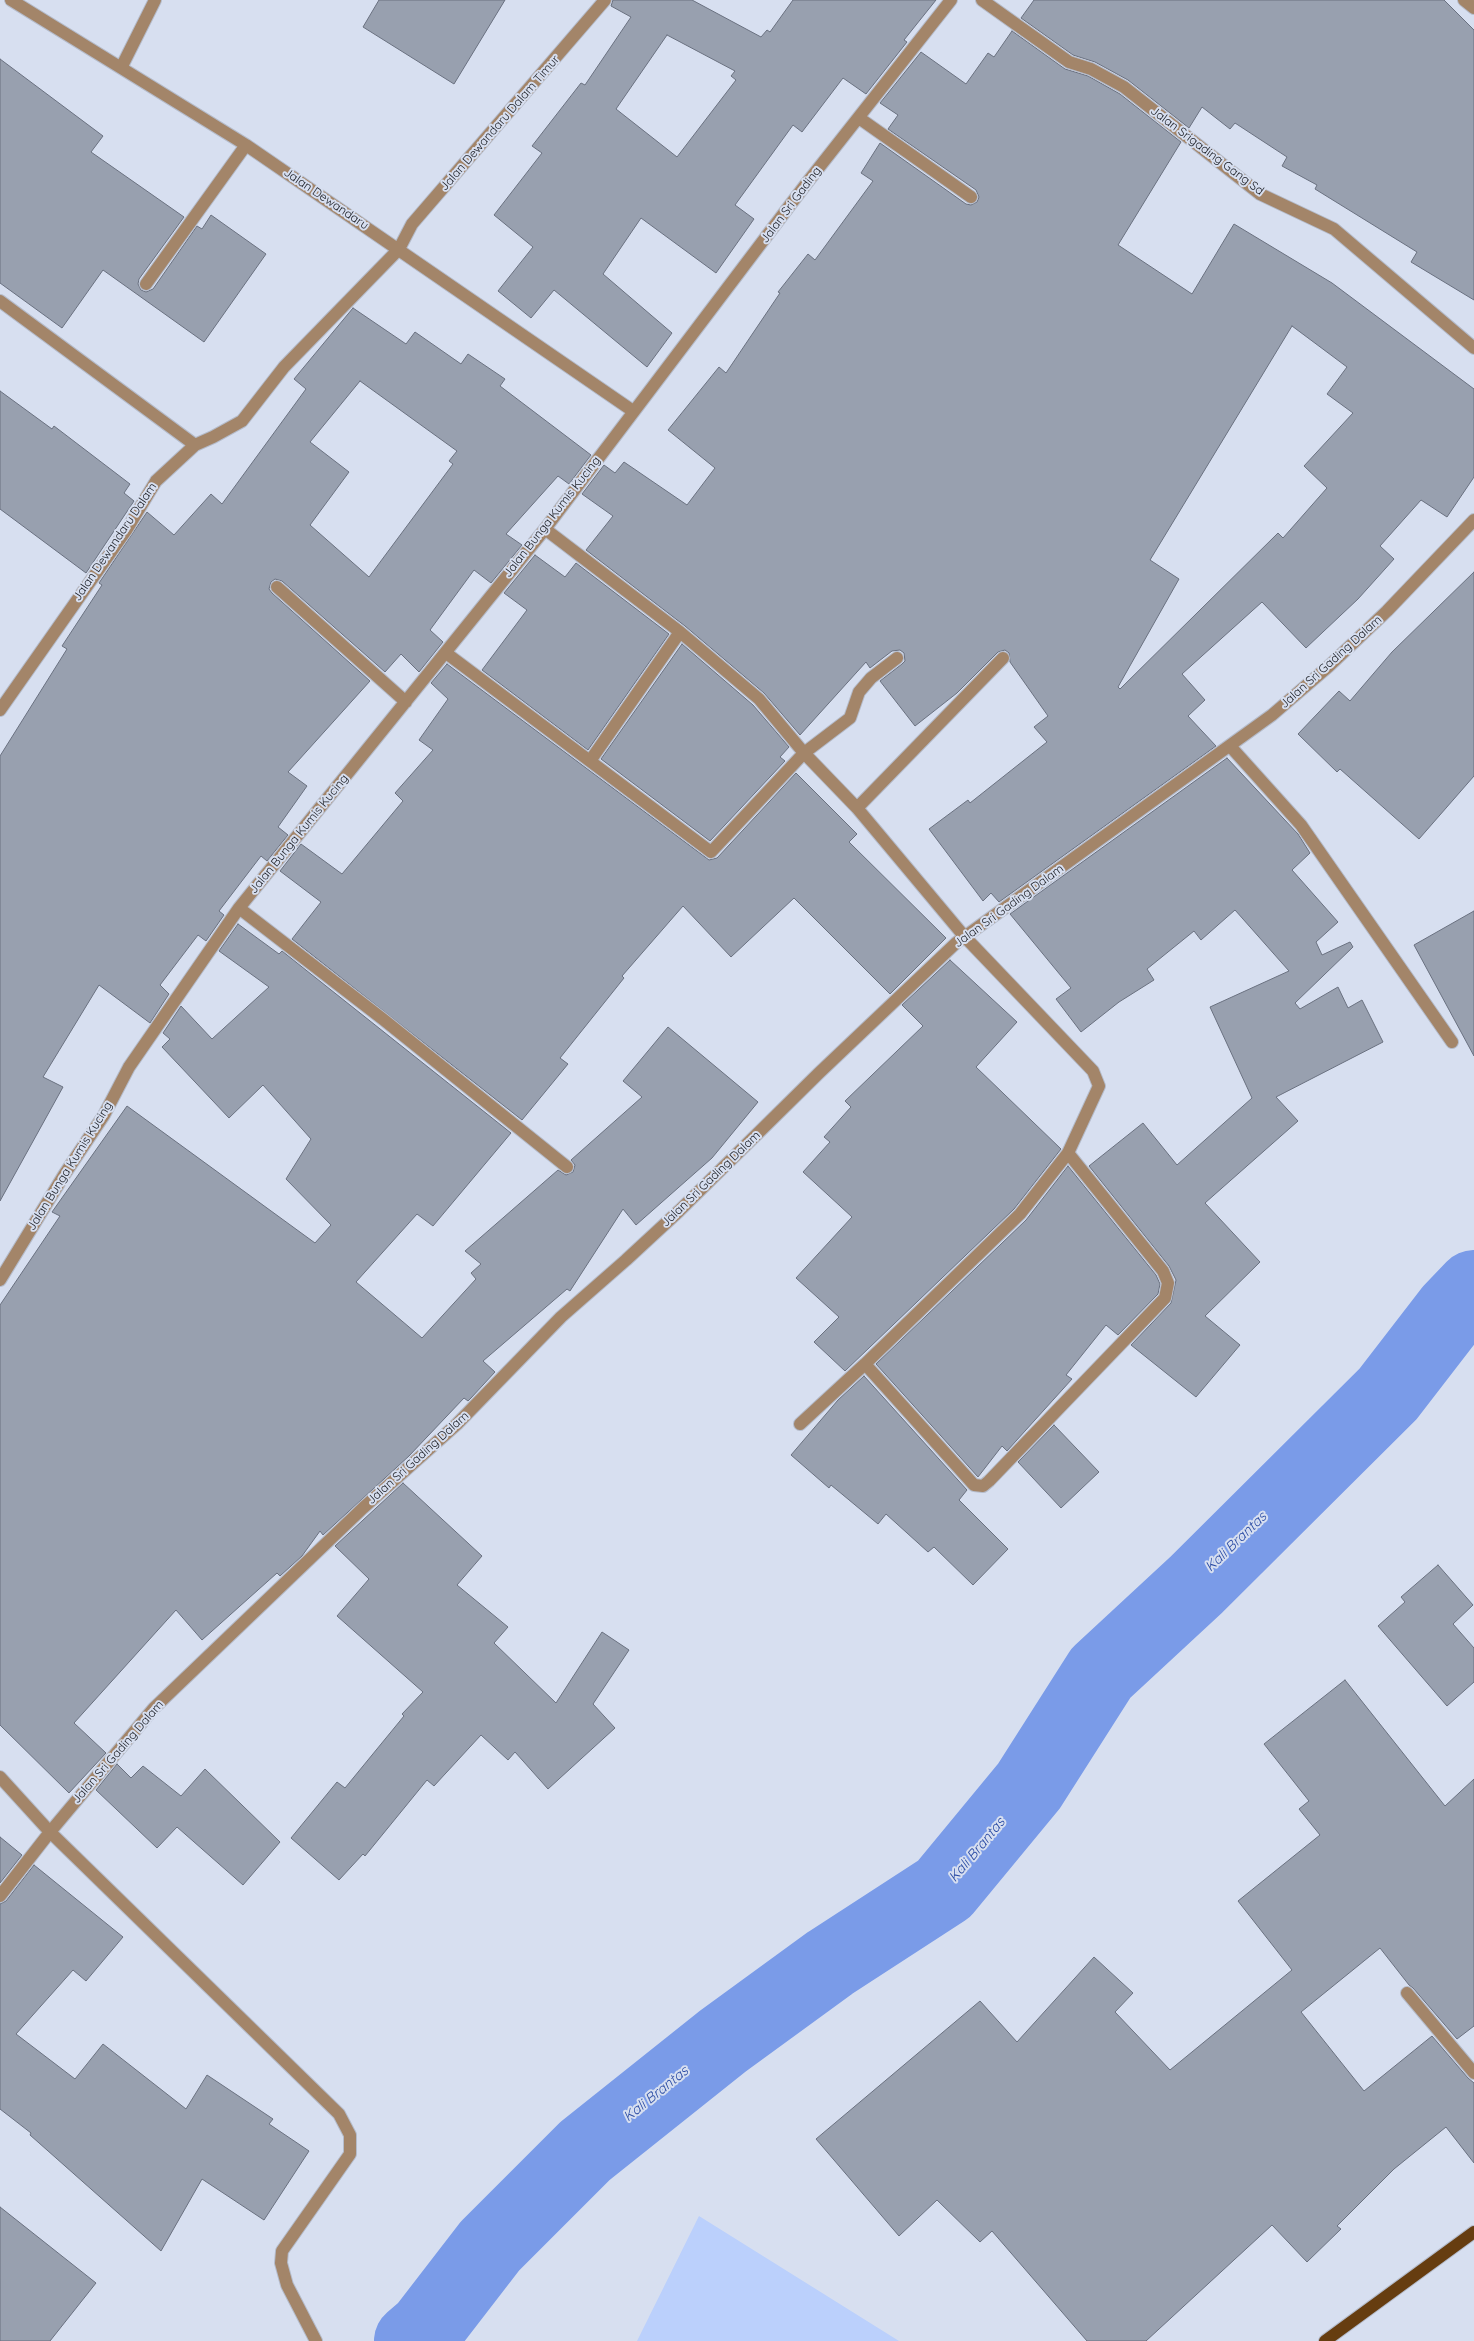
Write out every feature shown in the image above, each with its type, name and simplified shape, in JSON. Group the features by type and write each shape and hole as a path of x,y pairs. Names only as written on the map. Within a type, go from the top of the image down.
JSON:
{"main road":[{"path":"1324,2341 1474,2232"}],"street":[{"name":"Jalan Dewandaru","path":"11,0 122,66 246,145 633,411"},
{"path":"122,66 155,0"},
{"name":"Jalan Dewandaru Dalam Timur","path":"399,249 412,224 605,0"},
{"name":"Jalan Sri Gading","path":"633,411 951,0"},
{"name":"Jalan Srigading Gang Sd","path":"982,0 1069,62 1091,69 1124,87 1260,194 1334,229 1474,348"},
{"path":"1464,0 1474,8"},
{"path":"859,118 971,198"},
{"path":"146,284 246,145"},
{"name":"Jalan Dewandaru Dalam","path":"0,710 156,482 194,445 213,437 242,420 284,367 399,249"},
{"path":"0,301 194,445"},
{"name":"Jalan Bunga Kumis Kucing","path":"0,1280 64,1174 104,1115 129,1067 239,908 545,529 633,411"},
{"name":"Jalan Sri Gading Dalam","path":"0,1896 50,1832 154,1708 363,1508 457,1424 561,1317 679,1211 818,1073 964,936 1272,715 1329,666 1387,612 1474,520"},
{"path":"545,529 680,632 759,699 804,753 857,808 964,936 1093,1071 1099,1086 1068,1153 1020,1214 800,1424"},
{"path":"277,587 406,702"},
{"path":"590,761 680,632"},
{"path":"446,653 711,852 804,753 850,718 859,692 871,678 898,658"},
{"path":"857,808 1003,658"},
{"path":"1230,746 1301,825 1452,1042"},
{"path":"239,908 384,1020 567,1167"},
{"path":"865,1364 974,1485 983,1486 989,1482 1165,1298 1168,1283 1163,1271 1068,1153"},
{"path":"0,1777 50,1832 339,2114 350,2135 350,2154 282,2252 281,2263 287,2285 316,2341"},
{"path":"1407,1994 1474,2073"}],"shaded area":[{"path":"699,2216 899,2341 637,2341"}],"building":[{"path":"379,0 505,0 454,84 363,27"},
{"path":"613,0 692,0 761,37 767,30 770,32 793,0 936,0 904,40 907,42 866,94 843,78 802,132 793,125 735,205 754,219 716,273 641,218 603,274 672,333 647,367 554,290 531,318 498,291 533,247 494,215 542,153 532,146 581,83 585,85 631,17 611,6","holes":["667,35 735,71 731,76 736,80 677,157 616,109"]},
{"path":"1034,0 1444,0 1474,30 1474,300 1411,262 1417,252 1315,189 1317,185 1282,166 1287,157 1235,123 1230,129 1202,107 1189,128 1128,80 1095,62 1073,55 1021,18"},
{"path":"1012,31 1065,69 1088,76 1120,94 1181,142 1118,245 1192,294 1234,224 1332,283 1474,389 1474,477 1447,517 1421,500 1380,546 1394,559 1358,599 1306,648 1262,602 1182,674 1205,700 1188,716 1216,746 999,902 991,893 983,901 929,829 968,800 970,803 1047,742 1034,727 1048,716 1010,662 1009,653 1005,650 998,652 957,693 915,726 880,681 905,661 904,653 900,650 892,651 870,668 866,662 800,735 764,693 685,626 586,550 613,516 582,494 604,465 615,473 624,462 687,505 715,468 668,430 719,367 726,373 780,293 778,292 808,254 815,260 873,181 861,173 880,143 966,204 971,205 977,202 979,197 976,190 888,129 898,115 880,103 921,52 966,84 988,53 994,57","holes":["1292,326 1347,367 1327,394 1353,413 1304,466 1327,488 1283,538 1278,533 1120,689 1118,687 1179,579 1150,560"]},
{"path":"0,59 103,136 91,152 184,217 139,279 138,284 141,290 146,292 153,289 197,226 202,229 211,215 266,254 204,342 103,270 62,328 0,283"},
{"path":"353,308 406,344 415,332 461,364 468,354 505,379 500,386 591,455 569,484 558,476 506,534 522,545 491,583 474,570 430,630 443,642 419,672 401,654 385,672 282,581 275,579 271,582 269,589 272,593 370,681 288,772 307,786 278,827 288,835 267,861 261,856 219,911 224,915 206,941 198,935 160,985 169,994 150,1023 99,985 43,1077 63,1087 0,1201 0,756 67,649 62,646 102,585 99,583 147,512 174,535 211,494 222,504 306,389 294,379","holes":["360,381 457,451 449,461 453,464 369,577 310,525 349,472 310,442"]},
{"path":"0,391 52,429 54,426 130,484 124,493 134,501 86,573 0,509"},
{"path":"535,555 565,577 576,563 669,634 588,750 482,670 527,610 504,593"},
{"path":"1474,572 1474,776 1419,839 1340,769 1337,772 1298,734 1339,691 1350,701 1392,652"},
{"path":"682,644 753,705 789,747 780,757 785,761 710,841 601,759"},
{"path":"447,664 709,860 717,858 796,773 857,834 849,842 946,938 890,994 794,898 731,957 683,906 622,976 624,978 560,1058 568,1064 522,1120 292,939 321,902 280,871 301,844 342,874 403,801 395,793 433,750 419,740 448,699 431,683"},
{"path":"1227,758 1298,834 1310,853 1292,870 1338,922 1316,942 1322,955 1350,942 1353,947 1295,1003 1300,1009 1338,987 1348,1008 1362,1000 1383,1042 1276,1097 1298,1121 1205,1203 1260,1262 1205,1316 1240,1345 1196,1397 1131,1345 1171,1303 1176,1280 1169,1266 1089,1166 1143,1123 1177,1165 1252,1098 1210,1007 1289,971 1235,910 1201,940 1194,931 1147,969 1154,980 1119,1002 1081,1032 1056,999 1071,988 1010,914"},
{"path":"1474,911 1474,1056 1414,945"},
{"path":"238,924 279,954 282,951 511,1133 433,1226 417,1214 356,1282 422,1338 476,1279 471,1273 481,1264 465,1251 558,1170 566,1175 573,1172 575,1165 571,1160 642,1097 623,1081 668,1027 758,1102 712,1158 636,1225 623,1209 570,1291 567,1289 483,1361 495,1372 471,1398 468,1401 464,1398 409,1456 323,1535 320,1531 302,1556 280,1576 277,1573 202,1640 176,1610 74,1723 106,1753 69,1793 0,1725 0,1305 60,1216 52,1212 127,1106 315,1243 331,1225 286,1179 311,1139 263,1085 229,1118 162,1047 170,1039 163,1033 181,1006 212,1039 269,987 219,951"},
{"path":"950,960 1017,1022 976,1067 1061,1149 1014,1209 845,1371 814,1342 839,1317 796,1278 852,1217 803,1172 830,1142 824,1137 851,1107 845,1101 923,1026 902,1005"},
{"path":"1068,1166 1156,1275 1160,1284 1158,1294 1118,1335 1106,1325 1066,1375 1072,1379 1007,1451 1002,1446 978,1477 876,1364 1026,1220"},
{"path":"864,1376 967,1490 959,1500 1008,1549 973,1585 934,1547 928,1552 886,1514 878,1524 831,1485 829,1488 791,1455 838,1400"},
{"path":"1054,1425 1099,1472 1061,1508 1018,1462"},
{"path":"403,1483 482,1556 457,1585 508,1627 494,1643 556,1703 602,1632 629,1650 593,1704 615,1728 548,1789 515,1752 508,1760 481,1735 434,1786 427,1780 365,1856 363,1854 339,1880 291,1838 337,1782 345,1788 404,1716 402,1714 423,1692 337,1616 369,1579 335,1546"},
{"path":"1438,1565 1473,1605 1453,1624 1474,1648 1474,1682 1447,1706 1378,1626 1405,1602 1401,1597"},
{"path":"1345,1680 1445,1806 1474,1779 1474,2026 1457,2039 1409,1985 1380,1948 1301,2012 1364,2091 1432,2036 1474,2083 1474,2163 1446,2127 1394,2169 1337,2226 1341,2229 1307,2262 1272,2225 1146,2341 1087,2341 992,2231 980,2242 937,2200 899,2236 816,2139 980,2001 1017,2042 1094,1957 1133,1993 1115,2012 1170,2070 1292,1970 1238,1901 1320,1835 1299,1809 1309,1801 1264,1744"},
{"path":"117,1764 131,1778 143,1766 181,1796 205,1769 280,1842 243,1885 177,1827 157,1848 96,1790"},
{"path":"0,1837 22,1855 0,1883"},
{"path":"34,1865 123,1937 86,1981 73,1970 16,2034 75,2079 103,2044 186,2109 207,2075 273,2119 269,2124 309,2151 264,2220 202,2179 161,2251 30,2135 31,2133 0,2109 0,1904 6,1901"},
{"path":"0,2207 96,2283 50,2341 0,2341"}],"waterway":[{"name":"Kali Brantas","path":"412,2341 426,2329 490,2246 585,2151 723,2041 830,1963 944,1889 1029,1786 1101,1673 1196,1585 1388,1394 1452,1311 1474,1288"}]}
